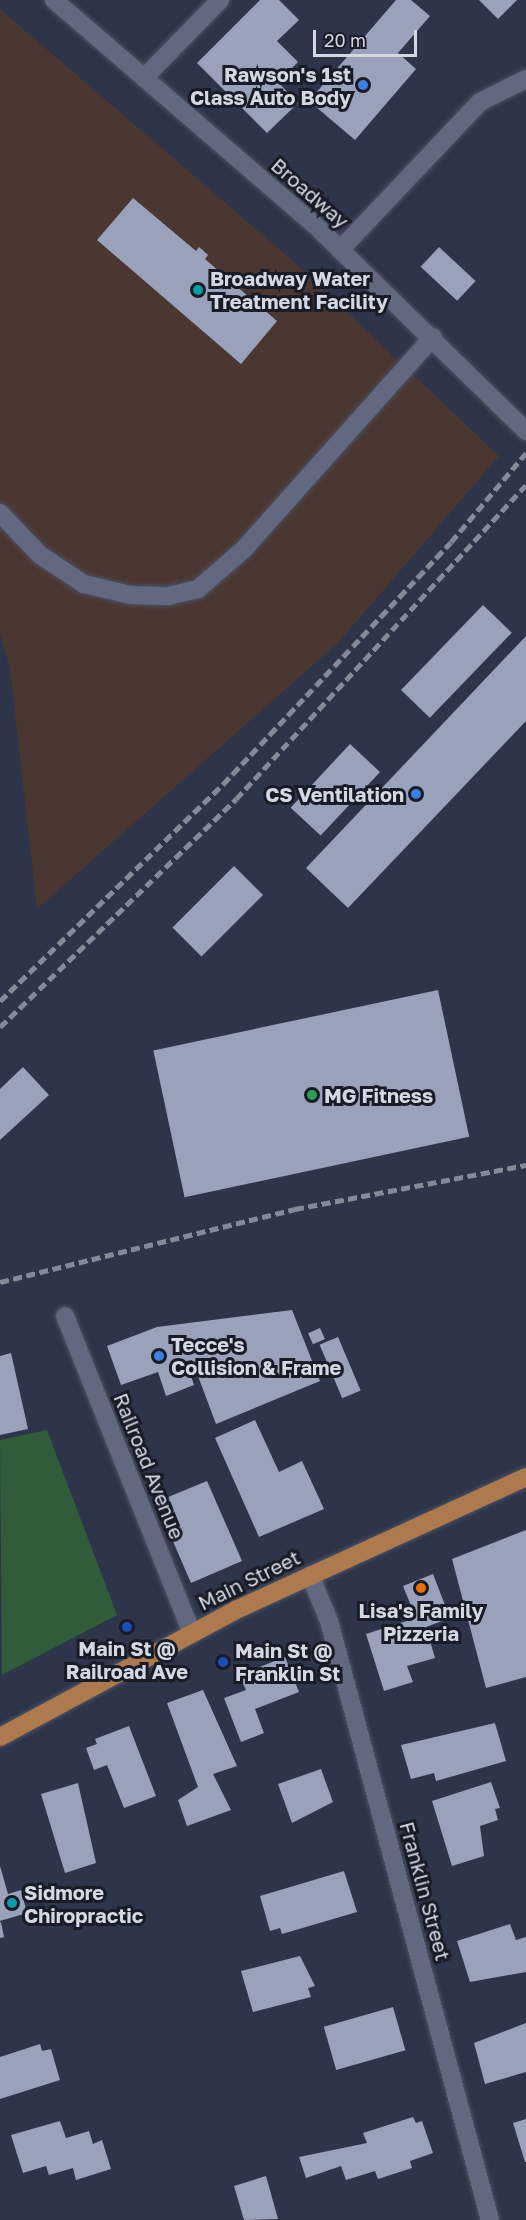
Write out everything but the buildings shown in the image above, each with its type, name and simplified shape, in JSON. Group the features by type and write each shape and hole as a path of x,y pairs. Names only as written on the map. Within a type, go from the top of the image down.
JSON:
{"main road":[{"name":"Main Street","path":"0,1737 192,1633 310,1575 526,1477"}],"street":[{"name":"Broadway","path":"54,0 340,250 433,337 526,431"},
{"path":"144,78 220,0"},
{"path":"340,250 480,102 526,79"},
{"path":"0,513 40,555 84,584 130,595 198,589 244,549 433,337"},
{"name":"Railroad Avenue","path":"65,1316 192,1633"},
{"name":"Franklin Street","path":"310,1575 329,1622 490,2220"}],"shaded area":[{"path":"0,9 293,261 499,456 338,643 37,909 10,668 0,634"}],"green space":[{"path":"47,1430 117,1615 2,1675 0,1440"}],"railway":[{"path":"0,1001 223,784 451,542 526,453"},
{"path":"0,1027 236,799 526,485"},
{"path":"0,1282 295,1209 526,1165"}],"place":[{"name":"Rawson's 1st Class Auto Body","path":"363,85"},
{"name":"Broadway Water Treatment Facility","path":"198,290"},
{"name":"CS Ventilation","path":"416,794"},
{"name":"MG Fitness","path":"312,1095"},
{"name":"Tecce's Collision & Frame","path":"159,1356"},
{"name":"Lisa's Family Pizzeria","path":"421,1588"},
{"name":"Main St @ Railroad Ave","path":"127,1627"},
{"name":"Main St @ Franklin St","path":"223,1662"},
{"name":"Sidmore Chiropractic","path":"12,1903"}]}
